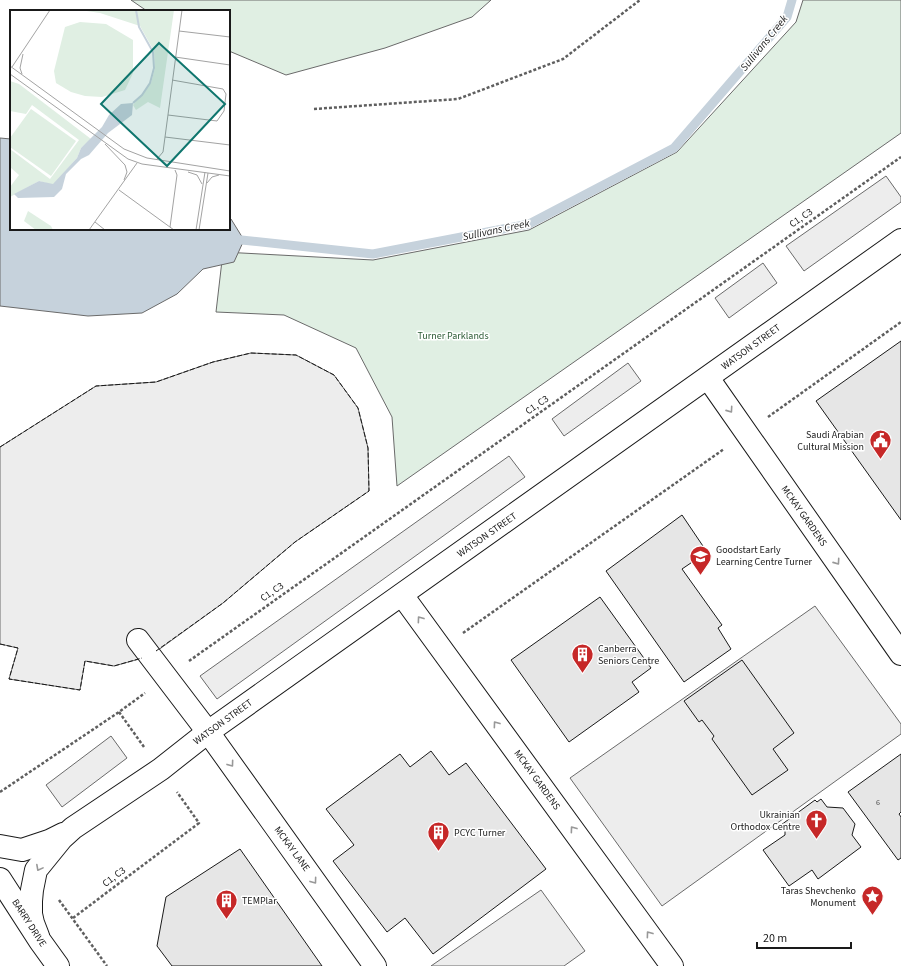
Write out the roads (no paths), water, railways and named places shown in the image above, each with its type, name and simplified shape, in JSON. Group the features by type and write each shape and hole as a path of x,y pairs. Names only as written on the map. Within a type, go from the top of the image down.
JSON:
{"street":[{"name":"WATSON STREET","path":"0,846 22,850 49,841 73,828 161,769 208,732 901,240"},
{"name":"MCKAY GARDENS","path":"708,378 901,654"},
{"name":"MCKAY GARDENS","path":"402,595 672,966"},
{"name":"MCKAY LANE","path":"138,640 208,732 375,966"},
{"name":"WATSON STREET","path":"40,941 31,914 32,890 36,870 52,849 73,828"},
{"name":"BARRY DRIVE","path":"0,879 58,966"}],"waterway":[{"name":"Sullivans Creek","path":"232,239 373,254 529,224 674,148 787,17 792,0"}],"place":[{"name":"Saudi Arabian Cultural Mission","path":"880,460"},
{"name":"Goodstart Early Learning Centre Turner","path":"701,576"},
{"name":"Canberra Seniors Centre","path":"582,674"},
{"name":"Ukrainian Orthodox Centre","path":"816,840"},
{"name":"PCYC Turner","path":"439,852"},
{"name":"Taras Shevchenko Monument","path":"872,916"},
{"name":"TEMPlar","path":"226,920"}],"park label":[{"name":"Turner Parklands","path":"453,336"}]}
